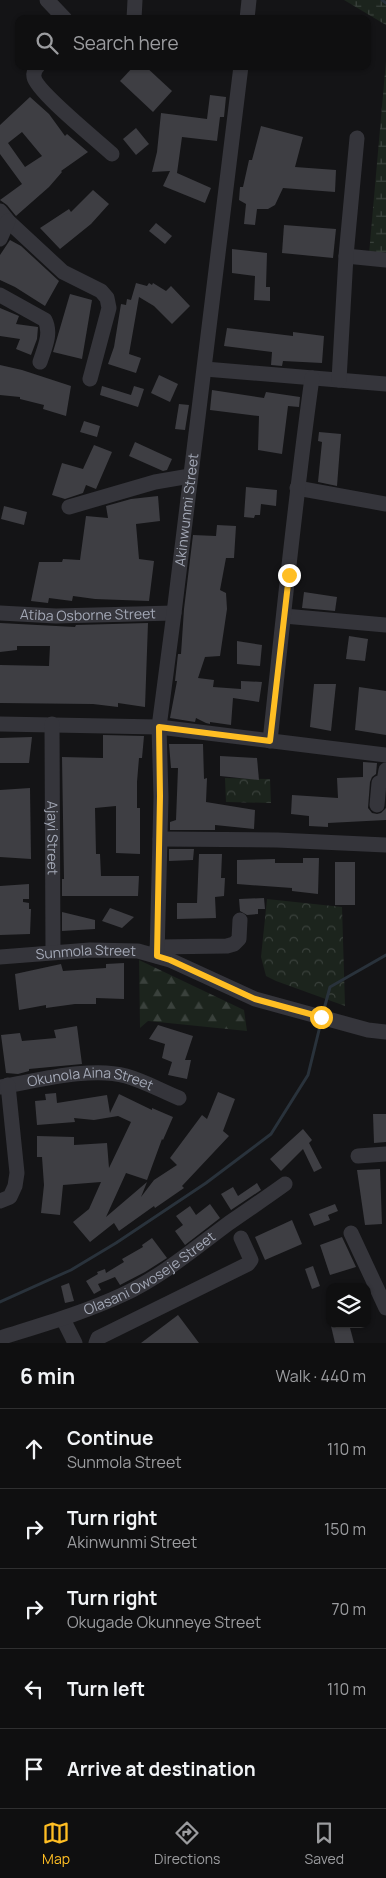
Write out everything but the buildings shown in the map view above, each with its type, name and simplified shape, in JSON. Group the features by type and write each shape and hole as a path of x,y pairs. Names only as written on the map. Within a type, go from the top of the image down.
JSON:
{"street":[{"path":"47,0 61,15"},
{"path":"134,15 136,0"},
{"path":"248,15 250,0"},
{"path":"35,70 34,78 38,85 59,107 112,154"},
{"name":"Akinwunmi Street","path":"157,951 160,838 159,727 242,70"},
{"path":"339,380 346,256 357,138"},
{"path":"0,240 4,216"},
{"path":"4,216 63,272 101,291 107,298 109,308 90,379"},
{"path":"346,256 386,260"},
{"path":"0,295 45,320 48,334 40,362"},
{"path":"205,369 386,384"},
{"path":"270,741 297,488 312,378"},
{"path":"69,507 155,482 190,476"},
{"path":"297,488 386,504"},
{"name":"Atiba Osborne Street","path":"0,613 56,616 174,613"},
{"path":"284,616 386,625"},
{"path":"0,724 159,727 386,756"},
{"name":"Ajayi Street","path":"52,724 53,952"},
{"path":"377,805 379,783 384,781 386,770"},
{"path":"160,838 277,840 386,846"},
{"path":"157,951 234,944 239,939 240,920"},
{"name":"Sunmola Street","path":"0,957 53,952 157,951 170,960 255,999 368,1030 386,1032"},
{"name":"Okunola Aina Street","path":"4,1086 104,1072 127,1076 179,1098"},
{"path":"0,1201 10,1196 15,1186 17,1173 4,1086"},
{"path":"358,1156 386,1154"},
{"name":"Olasani Owoseje Street","path":"0,1338 63,1319 122,1295 187,1256 285,1184"},
{"path":"351,1233 386,1308"},
{"path":"96,1343 98,1338 117,1337 248,1264 251,1260 241,1238"},
{"path":"63,1319 75,1343"}],"green space":[{"path":"344,0 386,0 386,25"},
{"path":"386,61 386,255 369,254"},
{"path":"225,778 270,779 271,803 226,802"},
{"path":"267,899 342,907 345,1006 266,976 261,957"},
{"path":"139,960 244,1010 247,1031 148,1021 140,1028"}],"waterway":[{"path":"382,0 386,3"},
{"path":"323,1013 330,987 386,955"},
{"path":"0,1302 71,1270 116,1243 206,1183 271,1134 308,1075 321,1022"}],"route":[{"path":"289,575 270,741 159,727 160,796 157,956 170,960 255,999 321,1017"}]}
